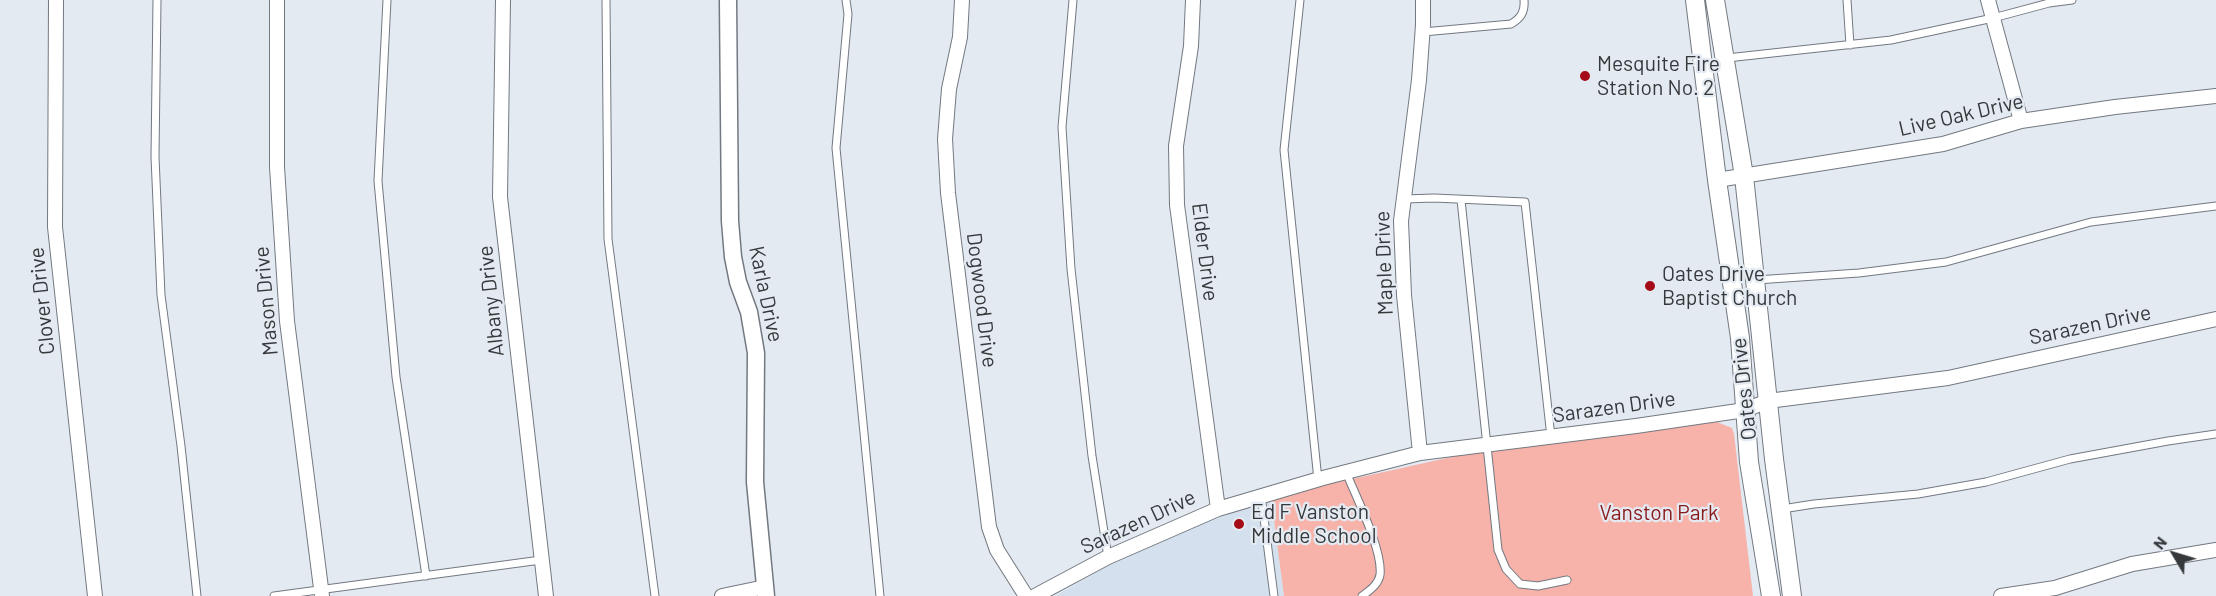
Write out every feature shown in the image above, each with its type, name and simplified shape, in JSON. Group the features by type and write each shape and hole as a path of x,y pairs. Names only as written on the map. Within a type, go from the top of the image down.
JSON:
{"main road":[{"name":"Oates Drive","path":"1695,0 1717,180 1740,338 1749,462 1771,596"},
{"name":"Oates Drive","path":"1715,0 1744,176 1780,510 1792,596"}],"street":[{"name":"Clover Drive","path":"56,0 55,227 94,596"},
{"name":"Mason Drive","path":"277,0 277,167 287,321 322,593"},
{"name":"Albany Drive","path":"503,0 500,197 546,596"},
{"name":"Karla Drive","path":"728,0 730,221 733,257 756,353 755,482 765,592"},
{"name":"Dogwood Drive","path":"962,0 960,37 948,89 945,139 948,192 989,527 997,550 1026,596"},
{"name":"Elder Drive","path":"1193,0 1191,46 1176,146 1177,205 1218,509"},
{"name":"Maple Drive","path":"1420,453 1404,295 1401,221 1423,32 1423,0"},
{"path":"1988,0 2021,121"},
{"name":"Live Oak Drive","path":"1717,180 1943,144 2021,121 2115,107 2216,96"},
{"name":"Sarazen Drive","path":"1035,596 1108,557 1218,509 1420,453 1745,410 1768,401 1948,378 2216,319"},
{"path":"2001,596 2055,588 2132,564 2216,550"},
{"path":"722,596 765,592"}],"lane":[{"path":"157,0 155,157 161,295 181,446 197,596"},
{"path":"387,0 378,181 396,377 426,576"},
{"path":"606,0 608,239 655,596"},
{"path":"846,0 848,15 836,148 880,596"},
{"path":"1073,0 1062,127 1071,269 1092,456 1108,557"},
{"path":"1300,0 1284,150 1318,480"},
{"path":"1423,32 1511,24 1520,19 1525,8 1524,0"},
{"path":"1847,0 1850,45"},
{"path":"1725,59 1891,40 1993,18 2049,3 2072,0"},
{"path":"1404,200 1525,202 1551,436"},
{"path":"1461,200 1498,550 1506,569 1520,584 1538,586 1567,580"},
{"path":"1755,280 1859,273 1946,262 2091,222 2216,207"},
{"path":"1780,510 1814,504 1918,494 1986,482 2070,459 2216,434"},
{"path":"1346,472 1379,554 1380,577 1374,587 1362,596"},
{"path":"1262,495 1274,596"},
{"path":"274,596 322,593 541,560"}],"shaded area":[{"name":"Ed F Vanston Middle School","path":"1271,497 1284,596 1055,596 1135,551"}],"green space":[{"name":"Vanston Park","path":"1717,422 1732,428 1734,434 1753,596 1284,596 1271,497 1456,456"}],"place":[{"name":"Mesquite Fire Station No. 2","path":"1585,76"},
{"name":"Oates Drive Baptist Church","path":"1650,286"},
{"name":"Ed F Vanston Middle School","path":"1239,524"}]}
